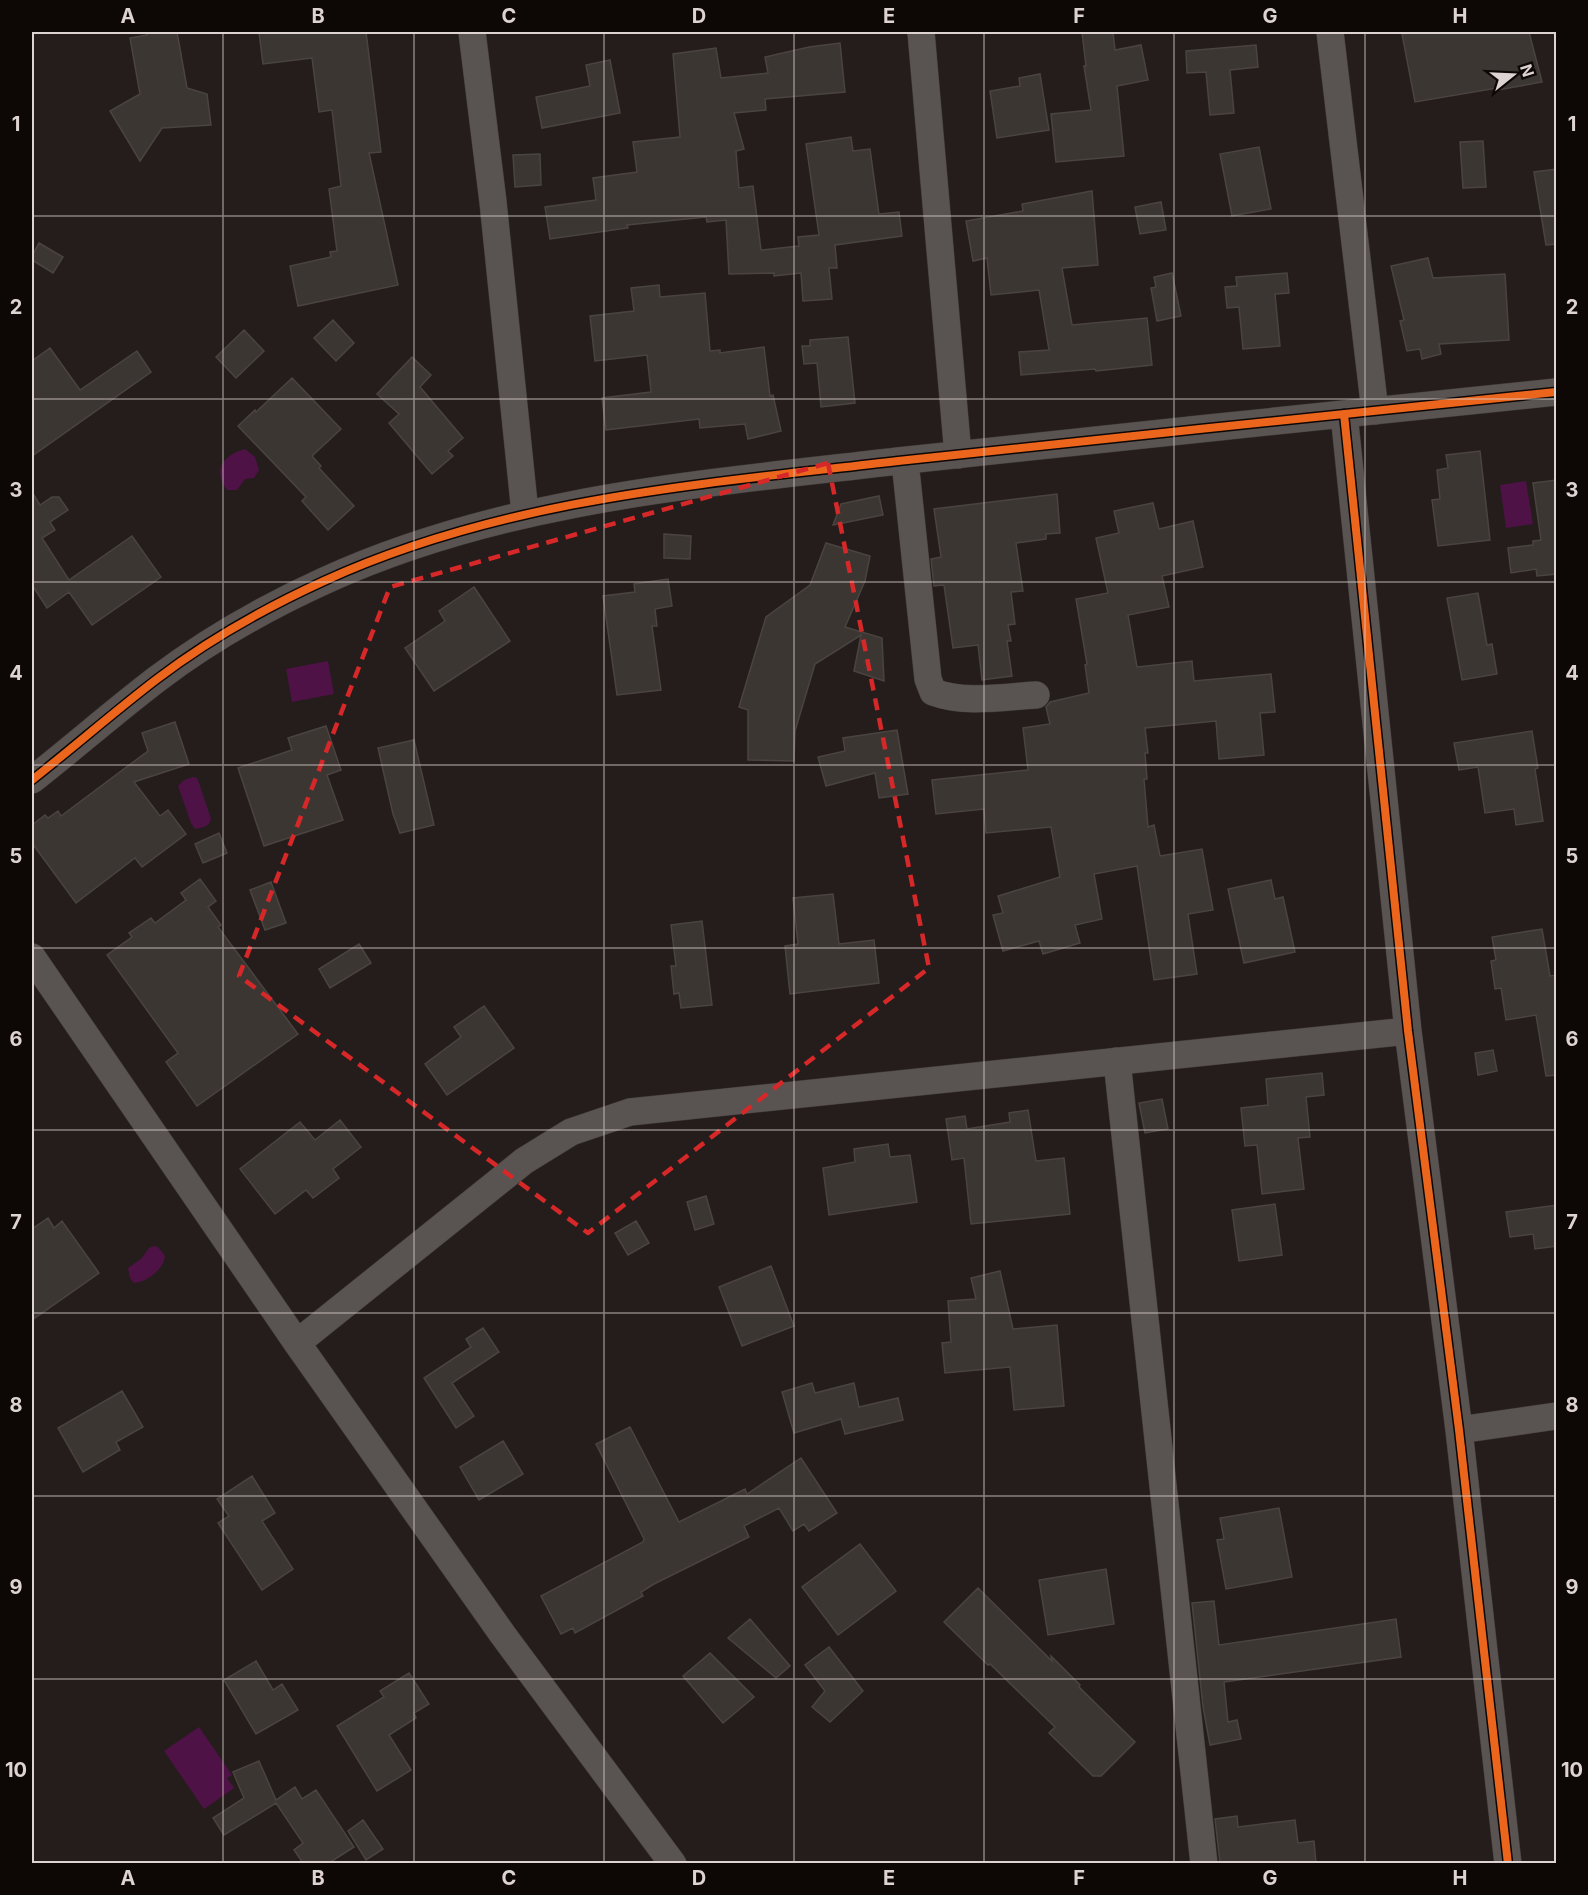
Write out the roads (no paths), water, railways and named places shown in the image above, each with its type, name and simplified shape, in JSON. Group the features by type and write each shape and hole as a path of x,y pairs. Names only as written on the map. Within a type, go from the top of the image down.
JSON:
{"street":[{"path":"472,32 493,202 525,513"},
{"path":"921,32 958,455"},
{"path":"1330,32 1375,411"},
{"path":"32,780 159,677 235,627 322,581 385,555 457,530 525,513 651,491 958,455 1557,392"},
{"path":"1344,414 1408,1031 1459,1430 1508,1863"},
{"path":"905,461 928,679 933,692 948,698 1036,695"},
{"path":"32,957 297,1343 502,1635 673,1863"},
{"path":"297,1343 524,1161 571,1132 630,1112 1408,1031"},
{"path":"1117,1061 1204,1863"},
{"path":"1459,1430 1557,1416"}]}
